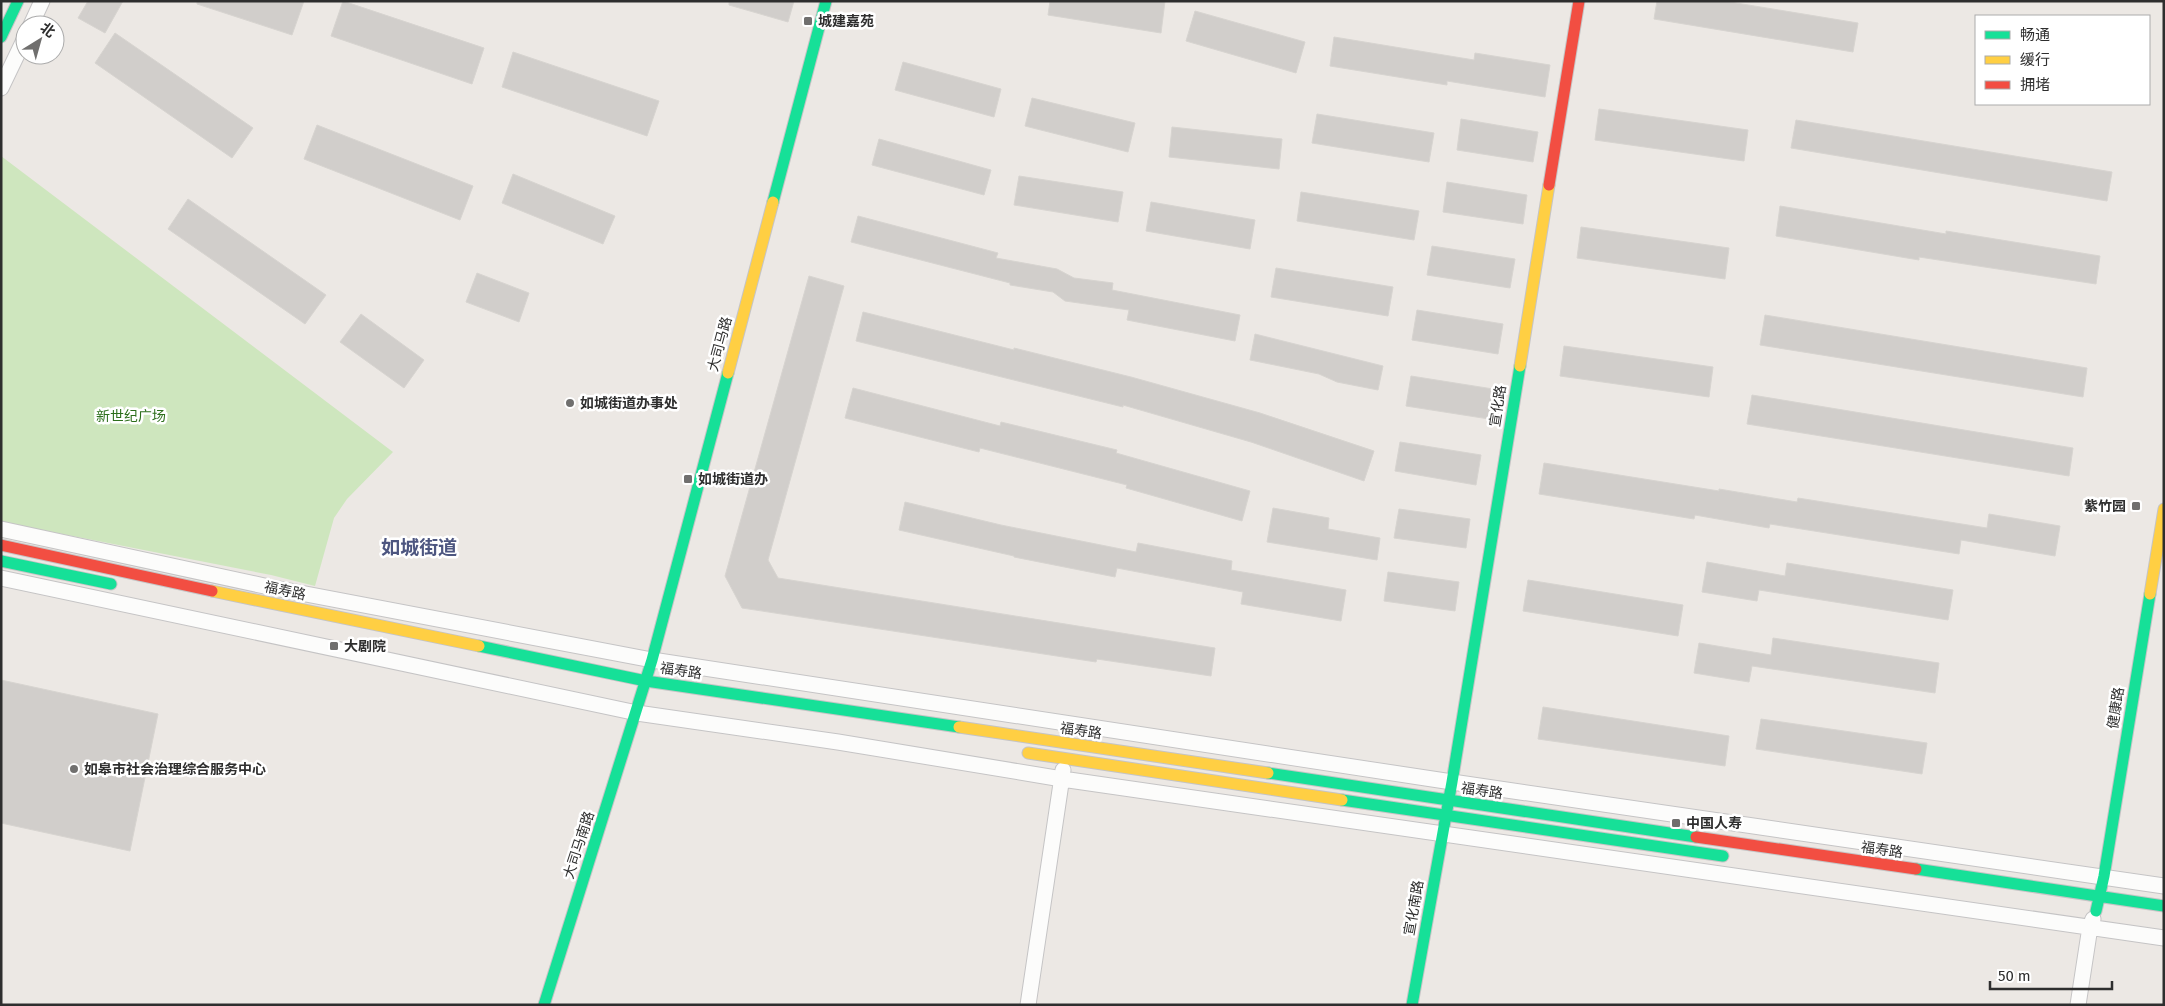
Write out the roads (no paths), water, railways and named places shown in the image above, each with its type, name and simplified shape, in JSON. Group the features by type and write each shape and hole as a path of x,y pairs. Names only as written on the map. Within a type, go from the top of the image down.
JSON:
{"main road":[{"path":"1,37 18,1"},
{"name":"大司马路","path":"642,693 826,1"},
{"name":"宣化路","path":"1446,816 1579,1"},
{"name":"健康路","path":"2097,907 2104,876 2164,509"},
{"name":"福寿路","path":"1,544 134,575 646,681 1449,801 2097,907 2164,906"},
{"path":"1,561 123,587"},
{"name":"大司马南路","path":"544,1005 642,693"},
{"path":"1016,751 1732,858"},
{"name":"宣化南路","path":"1412,1005 1446,816"}],"street":[{"path":"36,15 42,1"},
{"path":"1,88 15,59"},
{"path":"1,529 269,587 652,660 1452,782 2164,886"},
{"path":"1,578 637,713 838,742 1062,779 2164,938"},
{"path":"1028,1005 1065,759"},
{"path":"2078,1005 2090,927 2097,907"}],"place":[{"name":"城建嘉苑","path":"808,21"},
{"name":"如城街道办事处","path":"570,403"},
{"name":"如城街道办","path":"688,479"},
{"name":"紫竹园","path":"2136,506"},
{"name":"大剧院","path":"334,646"},
{"name":"如皋市社会治理综合服务中心","path":"74,769"},
{"name":"中国人寿","path":"1676,823"}],"district":[{"name":"如城街道","path":"419,547"}],"park label":[{"name":"新世纪广场","path":"131,416"}]}
